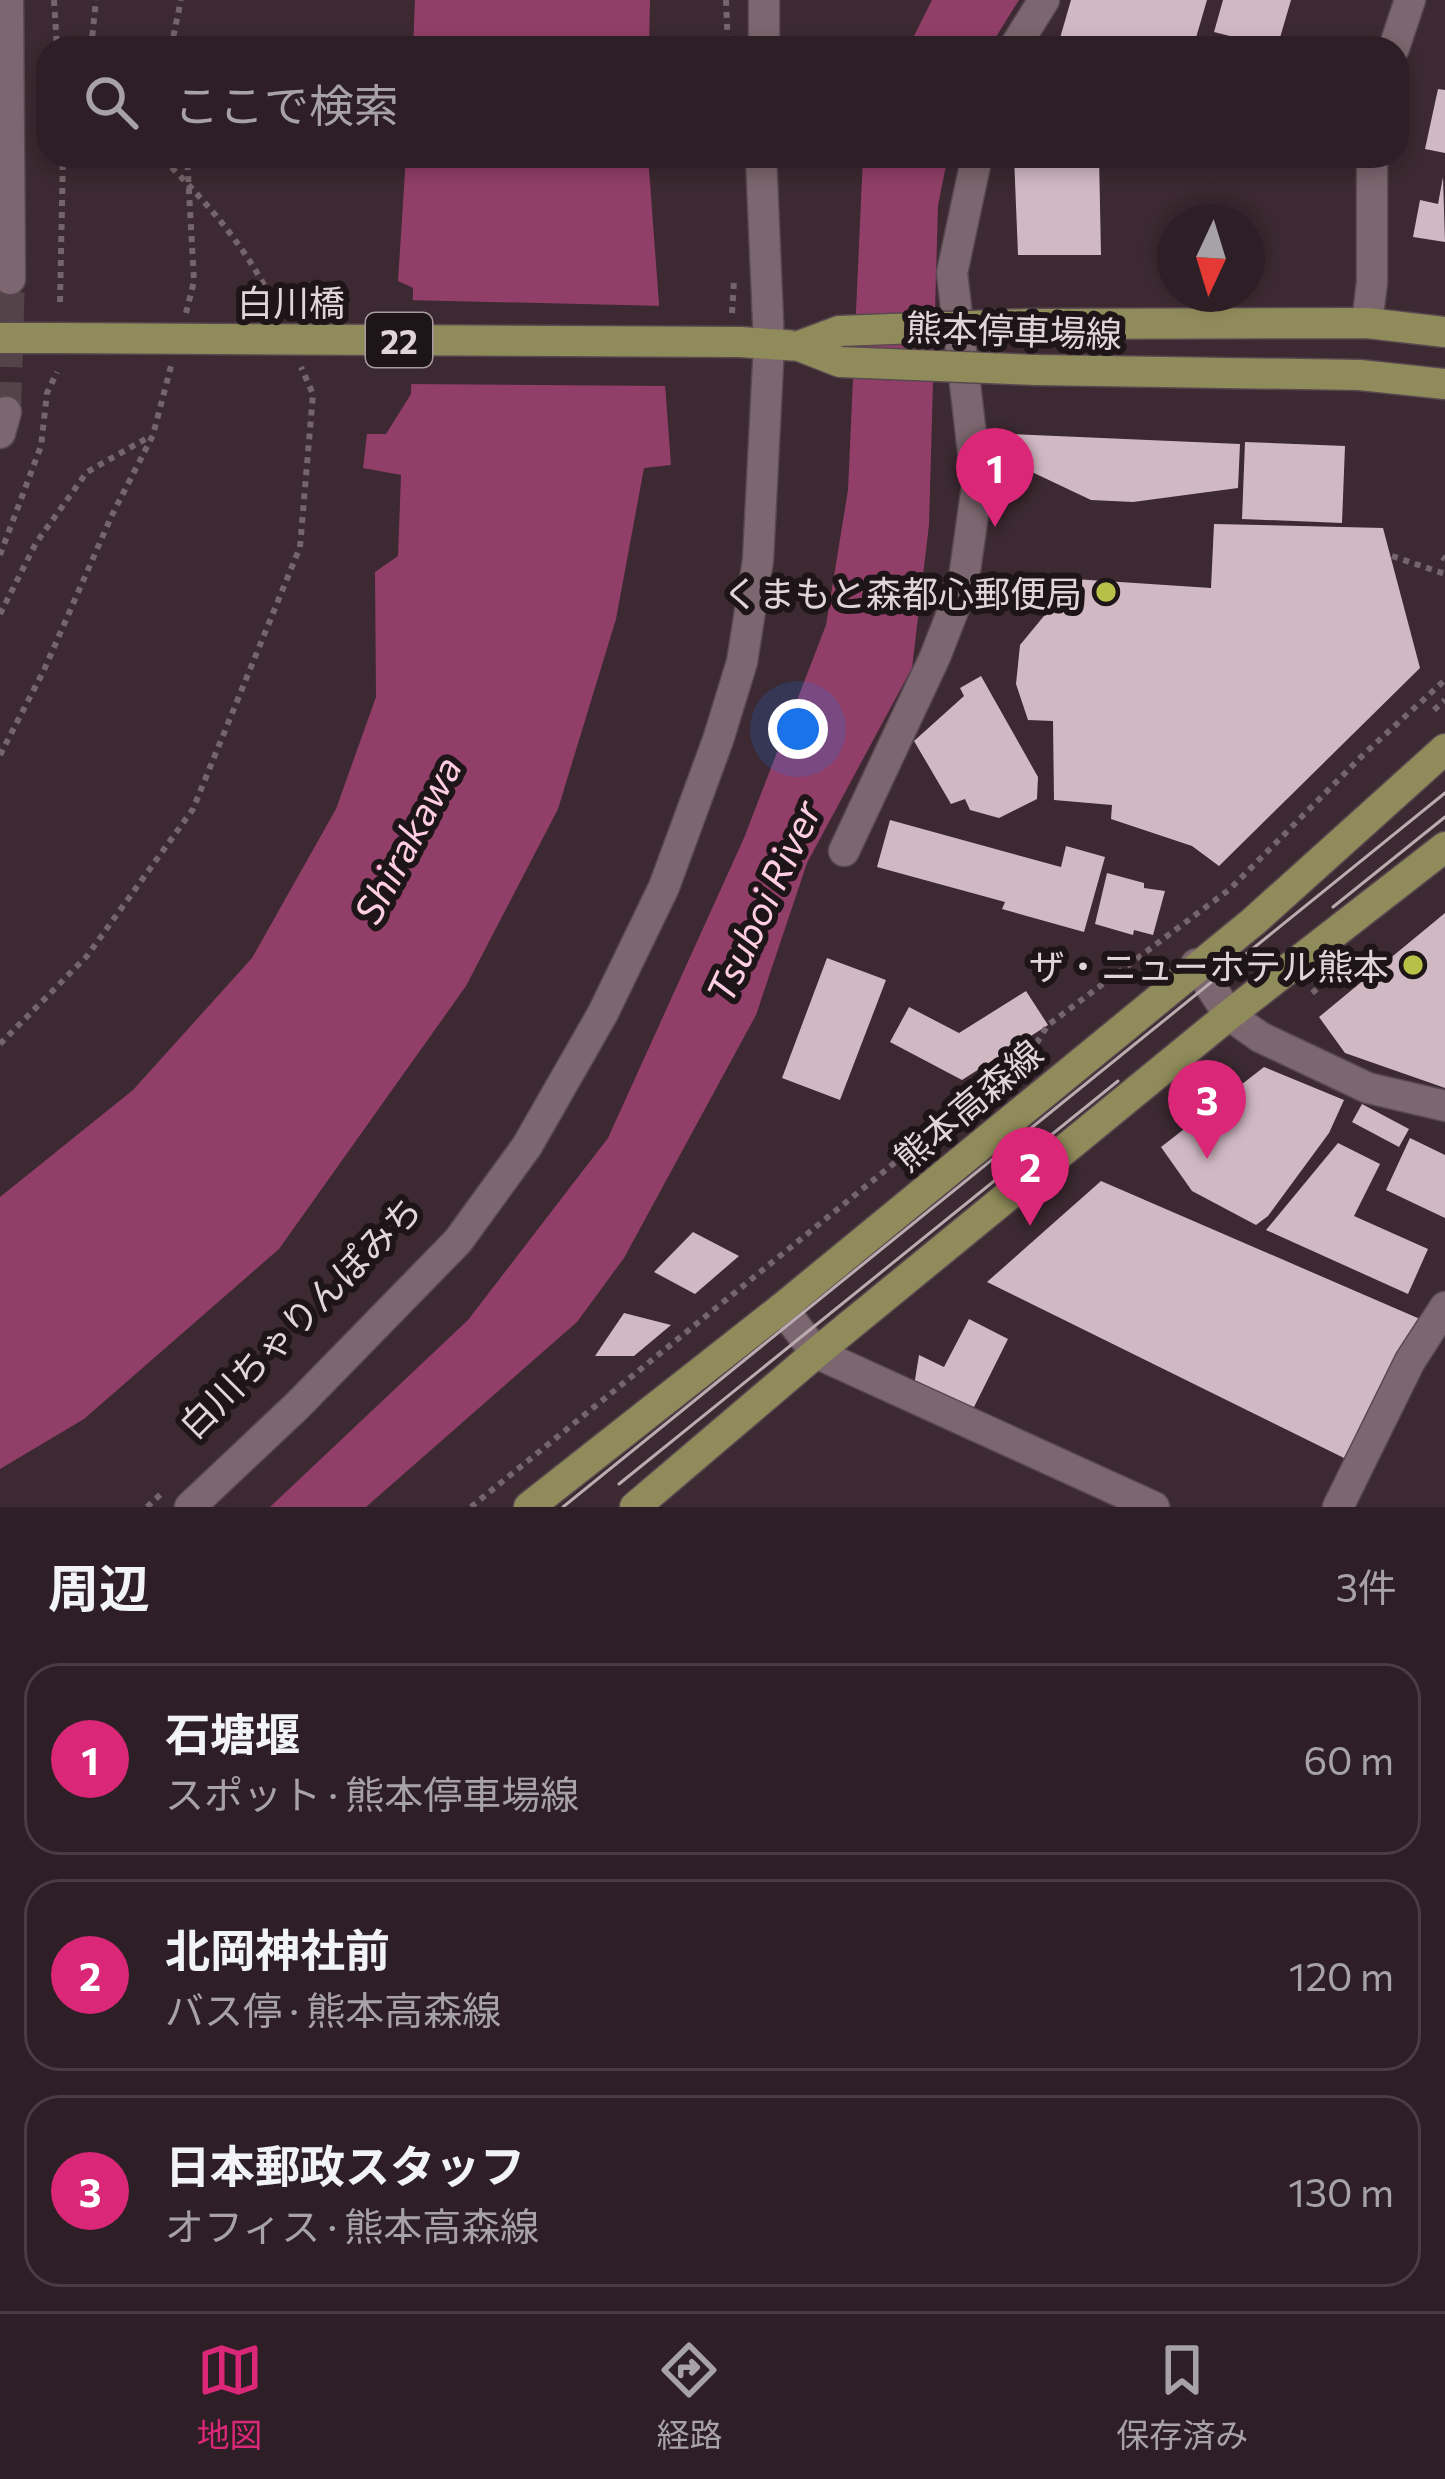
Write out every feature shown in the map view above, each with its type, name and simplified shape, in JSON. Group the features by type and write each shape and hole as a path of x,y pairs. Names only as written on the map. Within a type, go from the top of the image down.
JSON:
{"main road":[{"name":"熊本停車場線","path":"770,344 839,331 1027,324 1367,323 1445,332"},
{"name":"白川橋","path":"0,338 770,344"},
{"name":"熊本停車場線","path":"770,344 840,362 1360,375 1445,384"},
{"name":"熊本高森線","path":"529,1507 782,1308 1254,921 1445,749"},
{"path":"635,1507 1229,1015 1445,847"}],"street":[{"path":"8,0 10,279"},
{"path":"764,0 764,36"},
{"path":"1022,36 1044,0"},
{"path":"1398,36 1410,0"},
{"path":"190,1507 298,1405 458,1241 527,1146 603,1013 664,887 742,662 758,560 770,344 762,168"},
{"path":"844,851 935,657 963,585 977,486 952,273 974,168"},
{"path":"1367,323 1372,282 1372,168"},
{"path":"1196,964 1229,1015 1260,1037 1368,1088 1445,1106"},
{"path":"1338,1507 1410,1361 1445,1307"},
{"path":"782,1308 816,1353 1154,1507"}],"path":[{"path":"54,0 56,36"},
{"path":"92,36 96,0"},
{"path":"174,36 181,0"},
{"path":"726,0 728,36"},
{"path":"60,302 63,168"},
{"path":"172,168 260,272 278,313"},
{"path":"182,325 194,281 189,168"},
{"path":"0,755 153,435 176,347"},
{"path":"0,1044 87,956 193,809 300,547 313,394 295,353"},
{"path":"0,555 41,446 47,393 57,371"},
{"path":"0,614 35,543 87,472 153,435"},
{"path":"1392,556 1445,574"},
{"path":"471,1507 1031,1052 1048,1025 1231,889 1365,753 1445,680"},
{"path":"1434,710 1445,700"},
{"name":"白川ちゃりんぽみち","path":"147,1507 177,1478"}],"water":[{"path":"415,0 650,0 649,36 414,36"},
{"path":"932,0 1019,0 996,36 914,36"},
{"name":"Shirakawa","path":"405,168 649,168 671,465 644,468 616,619 558,809 466,986 279,1249 84,1419 0,1469 0,1197 133,1090 252,958 336,809 376,697 375,572 398,556 401,475 363,468 367,434 386,434 411,394 413,288 398,281"},
{"name":"Tsuboi River","path":"862,168 946,168 938,205 929,525 912,668 807,863 756,1015 624,1258 577,1322 366,1507 270,1507 468,1320 608,1138 744,838 826,625 848,490"}],"pier":[{"path":"406,300 665,306 671,386 406,384"}],"building":[{"path":"1071,0 1207,0 1196,36 1061,36"},
{"path":"1223,0 1291,0 1280,36 1214,32"},
{"path":"1438,89 1445,90 1445,153 1425,149"},
{"path":"1014,168 1099,168 1101,255 1018,255"},
{"path":"1443,177 1445,242 1413,237 1420,200 1438,204"},
{"path":"1013,434 1240,444 1238,488 1133,502 1091,500 1011,462"},
{"path":"1245,442 1345,446 1342,523 1242,519"},
{"path":"1214,524 1383,528 1420,668 1219,866 1192,846 1111,819 1112,805 1054,800 1053,721 1028,720 1016,684 1020,645 1058,599 1059,578 1211,588"},
{"path":"981,676 1038,777 1037,799 999,818 970,810 965,799 951,804 914,741 964,696 960,688"},
{"path":"890,820 1061,867 1066,846 1105,857 1084,932 1002,909 1005,902 877,867"},
{"path":"1107,873 1165,891 1153,935 1134,930 1133,935 1095,924"},
{"name":"ザ・ニューホテル熊本","path":"1445,913 1445,1088 1345,1053 1319,1017"},
{"path":"827,958 886,980 840,1100 782,1078"},
{"path":"1026,991 1048,1025 962,1080 890,1042 909,1007 959,1033"},
{"path":"1264,1067 1344,1100 1329,1133 1268,1216 1256,1225 1192,1191 1161,1147"},
{"path":"1362,1104 1409,1129 1399,1147 1352,1122"},
{"path":"1410,1138 1445,1155 1445,1218 1386,1190"},
{"path":"1338,1143 1380,1164 1354,1216 1428,1249 1408,1294 1266,1230"},
{"path":"1101,1181 1420,1319 1344,1458 987,1282"},
{"path":"693,1232 739,1256 695,1294 654,1272"},
{"path":"624,1313 671,1325 634,1356 595,1356"},
{"path":"969,1319 1008,1339 974,1407 912,1398 919,1355 944,1367"}],"tunnel":[{"path":"6,412 10,279"}],"tram line":[{"path":"563,1507 1445,793"},
{"path":"1333,907 1445,817"},
{"path":"619,1484 1118,1081"}],"place":[{"name":"石塘堰","path":"995,527"},
{"name":"くまもと森都心郵便局","path":"1106,592"},
{"name":"ザ・ニューホテル熊本","path":"1413,965"},
{"name":"日本郵政スタッフ","path":"1207,1159"},
{"name":"北岡神社前","path":"1030,1226"}]}
